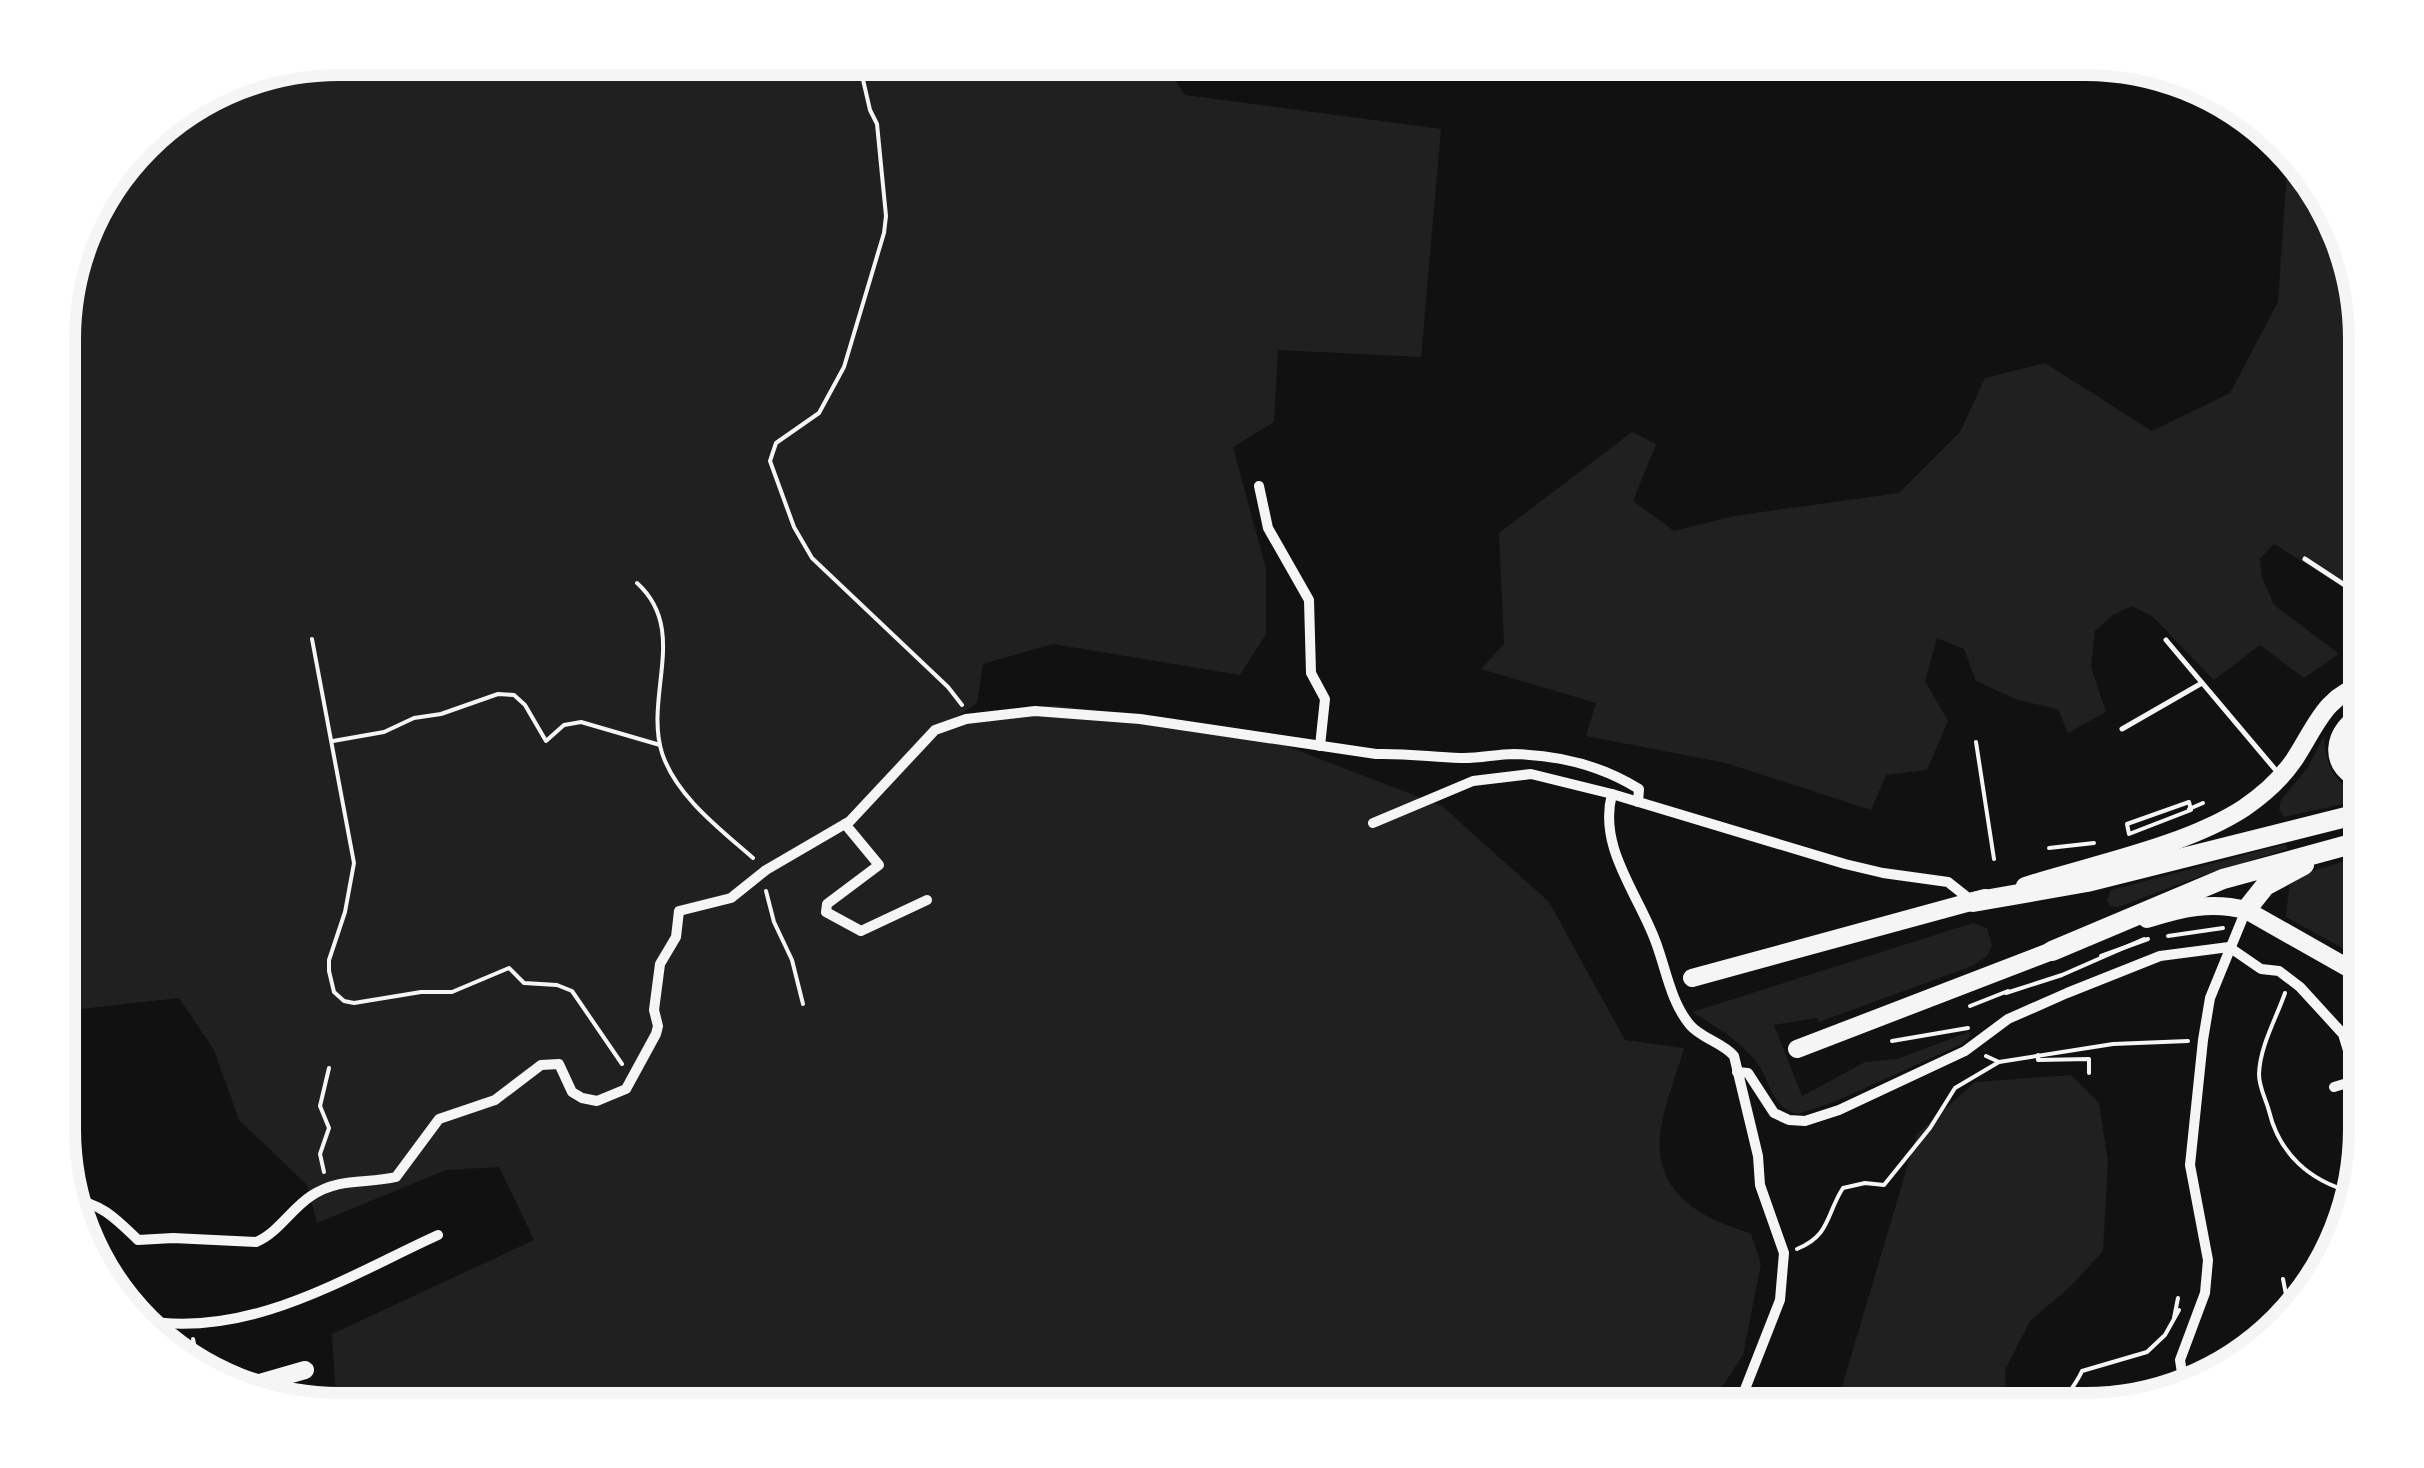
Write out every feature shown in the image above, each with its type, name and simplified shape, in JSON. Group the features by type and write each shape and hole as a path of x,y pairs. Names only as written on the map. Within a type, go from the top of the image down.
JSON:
{"highway":[{"path":"2348,723 2338,744 2348,772"},
{"path":"1973,902 2087,882 2348,817"},
{"path":"2052,951 2222,880 2348,845"},
{"path":"2246,910 2265,886 2287,872 2348,847"}],"main road":[{"path":"1692,978 1973,902 2194,832 2243,808 2282,776 2328,704 2348,691"},
{"path":"1797,1049 2052,951 2182,909 2224,904 2246,910 2348,968"},
{"path":"264,1382 305,1370"}],"street":[{"path":"1259,486 1268,528 1309,600 1311,673 1325,699 1320,746"},
{"path":"85,1202 110,1212 138,1240 249,1243 266,1238 306,1199 328,1186 396,1177 439,1119 495,1100 541,1065 559,1064 572,1092 597,1101 626,1089 656,1034 654,1010 660,964 676,936 679,911 731,898 766,870 844,824 934,730 966,719 1053,712 1140,719 1376,754 1547,756 1592,766 1621,778 1639,789 1638,802"},
{"path":"1373,823 1446,791 1505,775 1531,774 1864,869 1948,882 1973,902"},
{"path":"1612,794 1607,815 1614,852 1654,938 1675,1001 1692,1028 1734,1056 1758,1156 1760,1185 1784,1252 1780,1300 1744,1392"},
{"path":"844,824 879,865 827,904 826,912 861,931 927,900"},
{"path":"2182,1374 2180,1360 2205,1293 2208,1260 2190,1164 2203,1040 2210,998 2246,910"},
{"path":"1737,1072 1748,1072 1774,1114 1805,1121 1838,1110 1970,1047 2008,1019 2160,956 2229,948 2261,969 2279,971 2290,979 2343,1034 2348,1050"},
{"path":"2334,1087 2348,1083"},
{"path":"159,1322 190,1326 245,1318 274,1309 438,1236"}],"lane":[{"path":"2305,560 2348,587"},
{"path":"2166,640 2282,776"},
{"path":"2122,729 2202,683"}],"path":[{"path":"862,76 877,124 886,216 884,233 844,367 819,413 776,443 770,461 794,527 812,558 826,576 948,688 961,702 966,719"},
{"path":"637,583 656,607 662,626 660,745 686,793 766,870 766,899 786,942 803,1004"},
{"path":"312,639 354,864 345,912 329,960 334,992 344,1001 354,1003 422,992 438,994 466,987 509,968 524,982 557,985 572,991 633,1079"},
{"path":"332,741 384,732 414,718 441,714 498,694 514,695 525,705 546,741 564,725 581,722 660,745"},
{"path":"1976,742 1994,859"},
{"path":"2189,802 2190,810 2129,834 2127,824 2189,802"},
{"path":"2129,834 2203,803"},
{"path":"2050,848 2090,844"},
{"path":"2006,994 2152,938 2226,928 2218,922"},
{"path":"1960,1010 2062,975 2157,933"},
{"path":"2290,979 2259,1072 2269,1123 2288,1151 2314,1177 2342,1188"},
{"path":"1892,1040 1968,1028"},
{"path":"1784,1252 1810,1244 1825,1230 1831,1207 1843,1188 1884,1184 1963,1080 1993,1069 1999,1062 2038,1054 2113,1044 2203,1040"},
{"path":"1970,1047 1999,1062"},
{"path":"2038,1054 2038,1060 2088,1060 2089,1073"},
{"path":"328,1186 320,1154 329,1128 320,1106 330,1068"},
{"path":"2284,1278 2287,1299"},
{"path":"2174,1319 2178,1298"},
{"path":"2071,1392 2082,1370 2147,1352 2165,1335 2188,1298"},
{"path":"194,1340 196,1351"}],"shaded area":[{"path":"321,76 1172,76 1185,95 1441,129 1421,357 1278,350 1274,422 1233,447 1266,569 1266,634 1240,675 1053,644 983,664 977,703 956,717 1055,705 1258,735 1442,806 1549,902 1625,1040 1684,1048 1664,1115 1661,1157 1666,1176 1679,1195 1718,1222 1751,1234 1761,1264 1743,1355 1719,1392 336,1393 332,1334 534,1240 499,1167 446,1170 317,1223 307,1185 239,1120 214,1050 179,998 75,1010 75,339 84,270 110,207 140,165 192,119 238,95 270,84"},
{"path":"2287,169 2322,222 2335,254 2348,321 2348,590 2274,544 2260,559 2262,577 2274,605 2339,654 2304,678 2260,645 2214,680 2152,616 2132,606 2113,615 2095,631 2091,667 2106,712 2068,733 2058,709 2018,700 1976,681 1964,649 1937,638 1925,681 1948,721 1927,770 1886,775 1871,810 1726,763 1586,736 1596,703 1481,669 1504,644 1499,533 1632,432 1656,444 1633,501 1674,531 1734,516 1899,493 1960,432 1985,378 2045,363 2152,431 2230,393 2278,302"},
{"path":"2324,736 2331,769 2348,788 2348,803 2284,817 2279,809 2281,800 2308,767"},
{"path":"2286,844 2288,849 2118,907 2110,906 2107,900 2111,890"},
{"path":"2348,860 2348,951 2286,917 2290,878"},
{"path":"1973,923 1987,928 1992,946 1986,957 1972,966 1819,1022 1817,1018 1774,1025 1802,1096 1865,1062 1897,1059 1969,1032 1970,1037 1960,1045 1834,1102 1798,1114 1776,1100 1748,1052 1692,1012"},
{"path":"2071,1075 2099,1103 2108,1162 2103,1251 2070,1287 2030,1321 2005,1370 2006,1392 1840,1392 1917,1134 1975,1082"}]}
